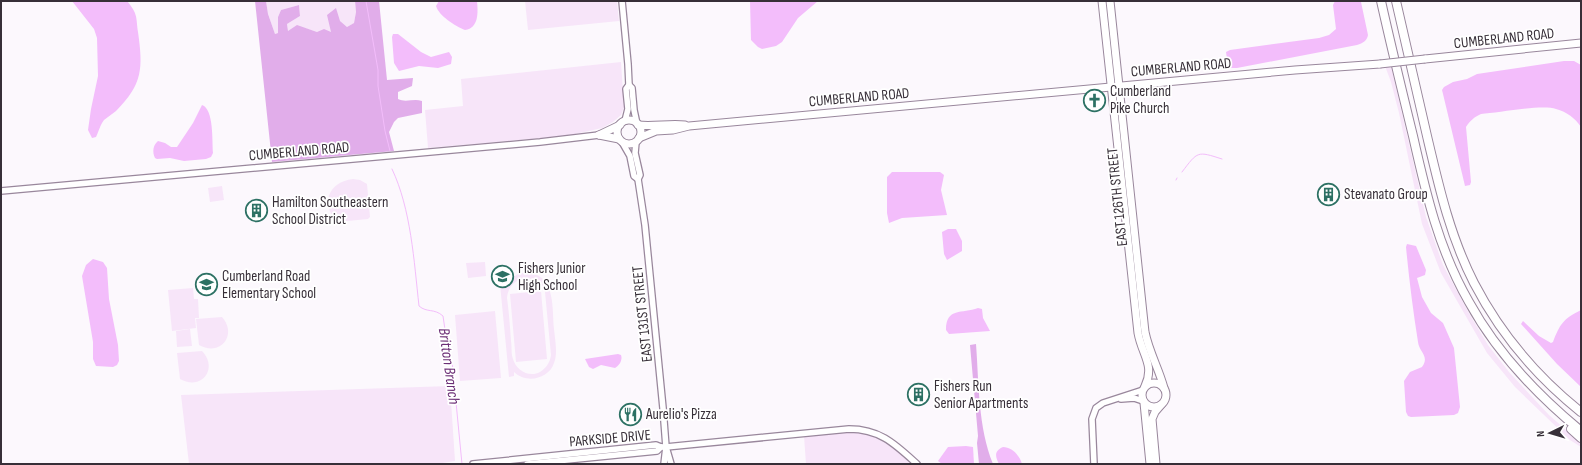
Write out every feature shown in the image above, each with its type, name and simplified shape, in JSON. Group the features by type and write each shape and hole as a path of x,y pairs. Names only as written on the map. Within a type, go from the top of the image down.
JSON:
{"highway":[{"path":"1381,1 1430,210 1450,264 1469,303 1492,340 1520,375 1555,410 1581,431"},
{"path":"1396,1 1441,195 1455,239 1474,284 1494,317 1518,350 1581,411"},
{"path":"1555,410 1567,425 1581,438"}],"main road":[{"name":"EAST 126TH STREET","path":"1102,1 1115,86 1145,332 1148,346 1164,388"},
{"name":"EAST 126TH STREET","path":"1110,1 1115,86 1138,333 1141,347 1150,369 1144,388"},
{"name":"CUMBERLAND ROAD","path":"638,140 656,131 673,130 689,126 1115,86 1380,64 1581,43"},
{"path":"631,121 638,124 641,132 638,140 628,144 621,140 617,131 622,123 631,121"},
{"name":"CUMBERLAND ROAD","path":"599,135 622,123"},
{"name":"CUMBERLAND ROAD","path":"638,124 649,126 677,124 689,126"},
{"name":"CUMBERLAND ROAD","path":"599,135 621,140"},
{"path":"1150,464 1141,395 1144,388 1149,384 1155,383 1160,384 1164,388 1166,397 1155,412 1152,419 1156,464"},
{"path":"1143,402 1153,408 1161,405"}],"street":[{"path":"622,1 628,64 628,85 626,89 628,109 622,123"},
{"path":"628,85 632,88 634,113 638,124"},
{"name":"CUMBERLAND ROAD","path":"1,191 517,144 599,135"},
{"name":"EAST 131ST STREET","path":"621,140 630,156 634,176 638,179"},
{"name":"EAST 131ST STREET","path":"638,140 635,153 640,175 638,179 645,227 664,464"},
{"path":"1094,464 1092,424 1093,413 1099,405 1144,388"},
{"path":"1111,400 1134,398 1143,402"},
{"name":"PARKSIDE DRIVE","path":"527,464 657,451 663,447 842,429 856,429 884,437 917,464"},
{"name":"PARKSIDE DRIVE","path":"473,464 656,444 663,447"},
{"name":"EAST 131ST STREET","path":"663,447 671,464"}],"shaded area":[{"path":"72,1 127,1 133,9 137,19 140,45 140,66 136,84 125,101 116,111 104,120 96,137 92,138 88,130 98,76 97,38 94,29"},
{"path":"255,1 266,1 268,14 275,34 278,33 278,17 281,10 299,5 300,16 287,24 288,31 297,25 317,32 324,29 331,32 327,15 336,8 340,21 347,27 354,23 356,12 355,1 379,1 387,80 413,78 412,86 398,92 398,99 404,101 422,101 422,113 398,118 394,122 389,132 394,151 272,162"},
{"path":"266,1 355,1 356,12 354,23 347,27 340,21 332,33 317,32 305,28 288,31 287,24 300,16 299,5 281,10 278,17 278,33 275,34 268,14"},
{"path":"439,1 477,1 477,19 473,26 470,29 465,30 452,23 438,10 436,6"},
{"path":"525,1 617,1 619,21 528,30"},
{"path":"750,1 818,1 798,18 782,42 776,46 762,49 751,40"},
{"path":"1335,1 1361,2 1368,35 1364,42 1357,45 1237,68 1231,68 1228,66 1226,52 1230,50 1319,38 1329,35 1336,29 1333,5"},
{"path":"393,34 398,34 421,52 431,57 449,52 452,57 451,64 438,68 419,66 399,71 394,63"},
{"path":"1564,61 1574,61 1581,65 1581,127 1567,114 1560,110 1549,108 1520,109 1479,115 1472,119 1466,127 1471,182 1470,185 1465,186 1442,90 1444,87 1453,82 1467,79 1477,74"},
{"path":"621,62 624,107 621,115 613,122 602,128 566,136 428,148 425,110 463,106 461,79"},
{"path":"1385,66 1391,66 1426,217 1443,265 1488,345 1509,372 1549,415 1581,443 1581,447 1570,440 1515,387 1487,353 1441,273 1422,224 1399,113"},
{"path":"202,105 209,112 213,153 211,157 206,159 184,161 170,158 155,158 155,144 158,141 171,147 177,147 193,123"},
{"path":"892,172 940,172 944,175 941,190 947,215 902,218 889,223 887,213 887,177"},
{"path":"353,179 360,180 367,184 370,217 368,219 337,222 329,208 329,195 332,189 338,184"},
{"path":"222,186 224,200 210,202 208,188"},
{"path":"948,229 956,229 962,241 962,251 947,260 944,254 942,232"},
{"path":"1407,244 1416,246 1426,270 1425,275 1417,278 1422,297 1431,313 1443,323 1454,348 1460,407 1458,413 1454,415 1411,417 1408,416 1406,412 1404,381 1410,372 1422,367 1425,360 1418,342 1408,271"},
{"path":"93,259 103,262 107,268 109,299 118,345 119,361 117,365 113,367 96,366 93,359 93,342 82,276 86,265"},
{"path":"485,262 486,276 468,278 466,263"},
{"path":"505,273 506,284 514,277 523,273 530,273 538,276 544,281 551,295 556,355 554,363 547,373 537,378 525,378 514,372 514,376 509,377 499,274","holes":["529,278 539,283 545,292 551,355 549,363 544,369 536,374 532,374 520,370 513,359 507,298 511,286 520,279"]},
{"path":"193,288 194,299 198,299 199,318 195,318 196,328 172,331 168,290"},
{"path":"541,291 547,359 516,362 510,294"},
{"path":"978,308 982,309 983,318 990,331 949,334 946,330 947,323 952,315"},
{"path":"1581,310 1581,387 1557,364 1521,324 1523,321 1539,336 1551,343 1566,319"},
{"path":"495,311 501,378 460,381 455,315"},
{"path":"222,317 228,331 224,342 220,346 214,348 207,348 199,345 196,319"},
{"path":"190,329 192,346 177,347 176,331"},
{"path":"976,344 984,435 993,464 979,464 970,345"},
{"path":"202,351 207,358 209,365 205,376 201,380 195,382 188,382 180,379 177,353"},
{"path":"618,354 621,355 621,361 615,368 601,365 593,369 589,367 585,359"},
{"path":"450,386 455,461 436,464 189,464 181,395"},
{"path":"851,432 868,435 884,442 911,464 806,464 804,436"},
{"path":"948,447 973,447 974,464 942,464 938,461"},
{"path":"1003,447 1015,452 1022,464 999,464 996,454 998,450"}],"waterway":[{"path":"366,1 378,70 378,86 385,131 390,151"},
{"path":"1182,172 1191,160 1199,155 1203,154 1222,159"},
{"name":"Britton Branch","path":"392,169 404,201 408,218 419,306 437,312 443,316 449,357 452,361 462,464"}],"place":[{"name":"Cumberland Pike Church","path":"1095,100"},
{"name":"Stevanato Group","path":"1328,194"},
{"name":"Hamilton Southeastern School District","path":"257,211"},
{"name":"Fishers Junior High School","path":"502,277"},
{"name":"Cumberland Road Elementary School","path":"206,285"},
{"name":"Fishers Run Senior Apartments","path":"919,395"},
{"name":"Aurelio's Pizza","path":"630,414"}]}
